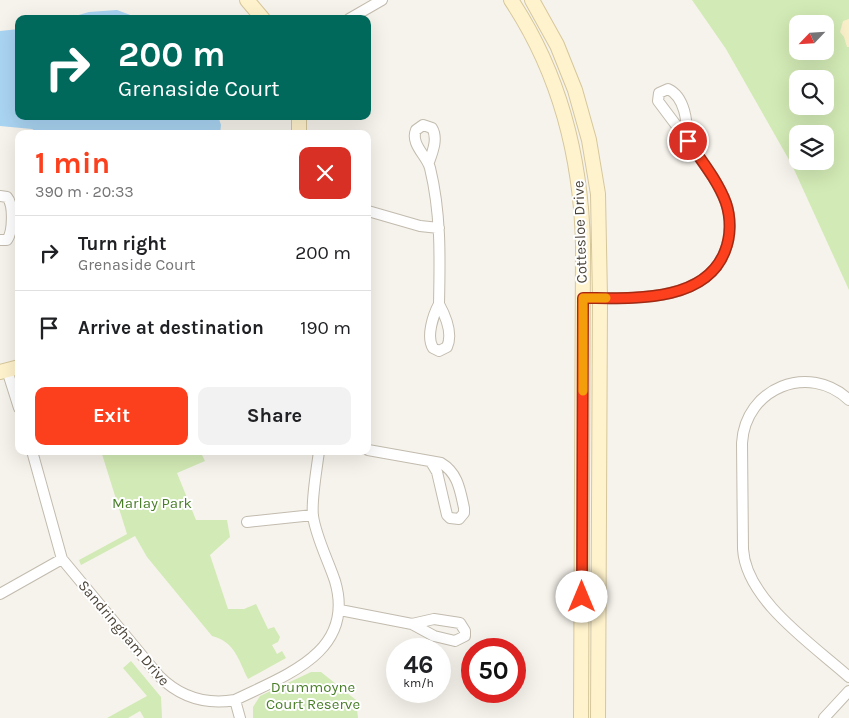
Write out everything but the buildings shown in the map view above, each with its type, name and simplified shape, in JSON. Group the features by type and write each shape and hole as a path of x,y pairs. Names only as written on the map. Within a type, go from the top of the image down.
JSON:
{"main road":[{"path":"247,0 260,15"},
{"name":"Cottesloe Drive","path":"511,0 548,67 571,136 582,204 581,718"},
{"name":"Cottesloe Drive","path":"532,0 569,73 589,140 599,203 598,718"}],"street":[{"path":"356,15 382,0"},
{"path":"583,298 682,291 707,277 724,256 730,231 726,201 688,141 658,101 658,96 664,90 674,91 684,110 688,141"},
{"path":"429,162 438,200 439,304"},
{"path":"0,196 7,197 11,201 11,235 6,240 0,240"},
{"path":"371,212 420,226 439,228"},
{"path":"9,369 15,392"},
{"path":"849,400 835,389 810,381 786,384 764,396 752,410 743,434 742,493 743,557 750,579 774,609 849,677"},
{"path":"371,451 441,463 451,469 458,481 464,508 464,512 458,519 450,518 447,515 436,472 431,462"},
{"name":"Sandringham Drive","path":"33,455 62,559 158,676 172,689 187,696 207,701 235,700 307,662 325,647 336,627 340,610 336,583 313,515 319,455"},
{"path":"247,522 313,515"},
{"path":"0,594 62,559"},
{"path":"340,610 412,624"},
{"path":"824,718 849,691"},
{"path":"235,700 240,718"}],"green space":[{"path":"692,0 849,0 849,290 794,170 834,170 834,125 789,125 789,160 726,49"},
{"name":"Marlay Park","path":"102,455 202,455 205,461 177,473 196,520 227,520 230,537 210,555 228,609 244,609 256,604 268,629 274,627 280,637 278,642 272,645 277,654 282,651 286,658 248,679 235,652 226,642 212,636 147,557 135,536 81,565 79,560 127,534"},
{"path":"131,661 161,697 162,718 144,718 140,711 128,718 107,718 147,696 123,668"},
{"name":"Drummoyne Court Reserve","path":"311,672 321,672 356,700 358,718 253,718 253,707 260,696"}],"sand":[{"path":"849,19 849,47 847,47 844,37 840,32 843,21"}],"water":[{"path":"117,10 130,15 79,15 89,12"},
{"path":"15,29 15,120 219,120 220,130 34,130 0,126 0,31"}],"slow traffic":[{"path":"583,391 583,298 606,298"}],"route":[{"path":"582,597 583,298 630,297 682,291 700,283 714,270 724,256 730,231 726,201 688,141"}]}
